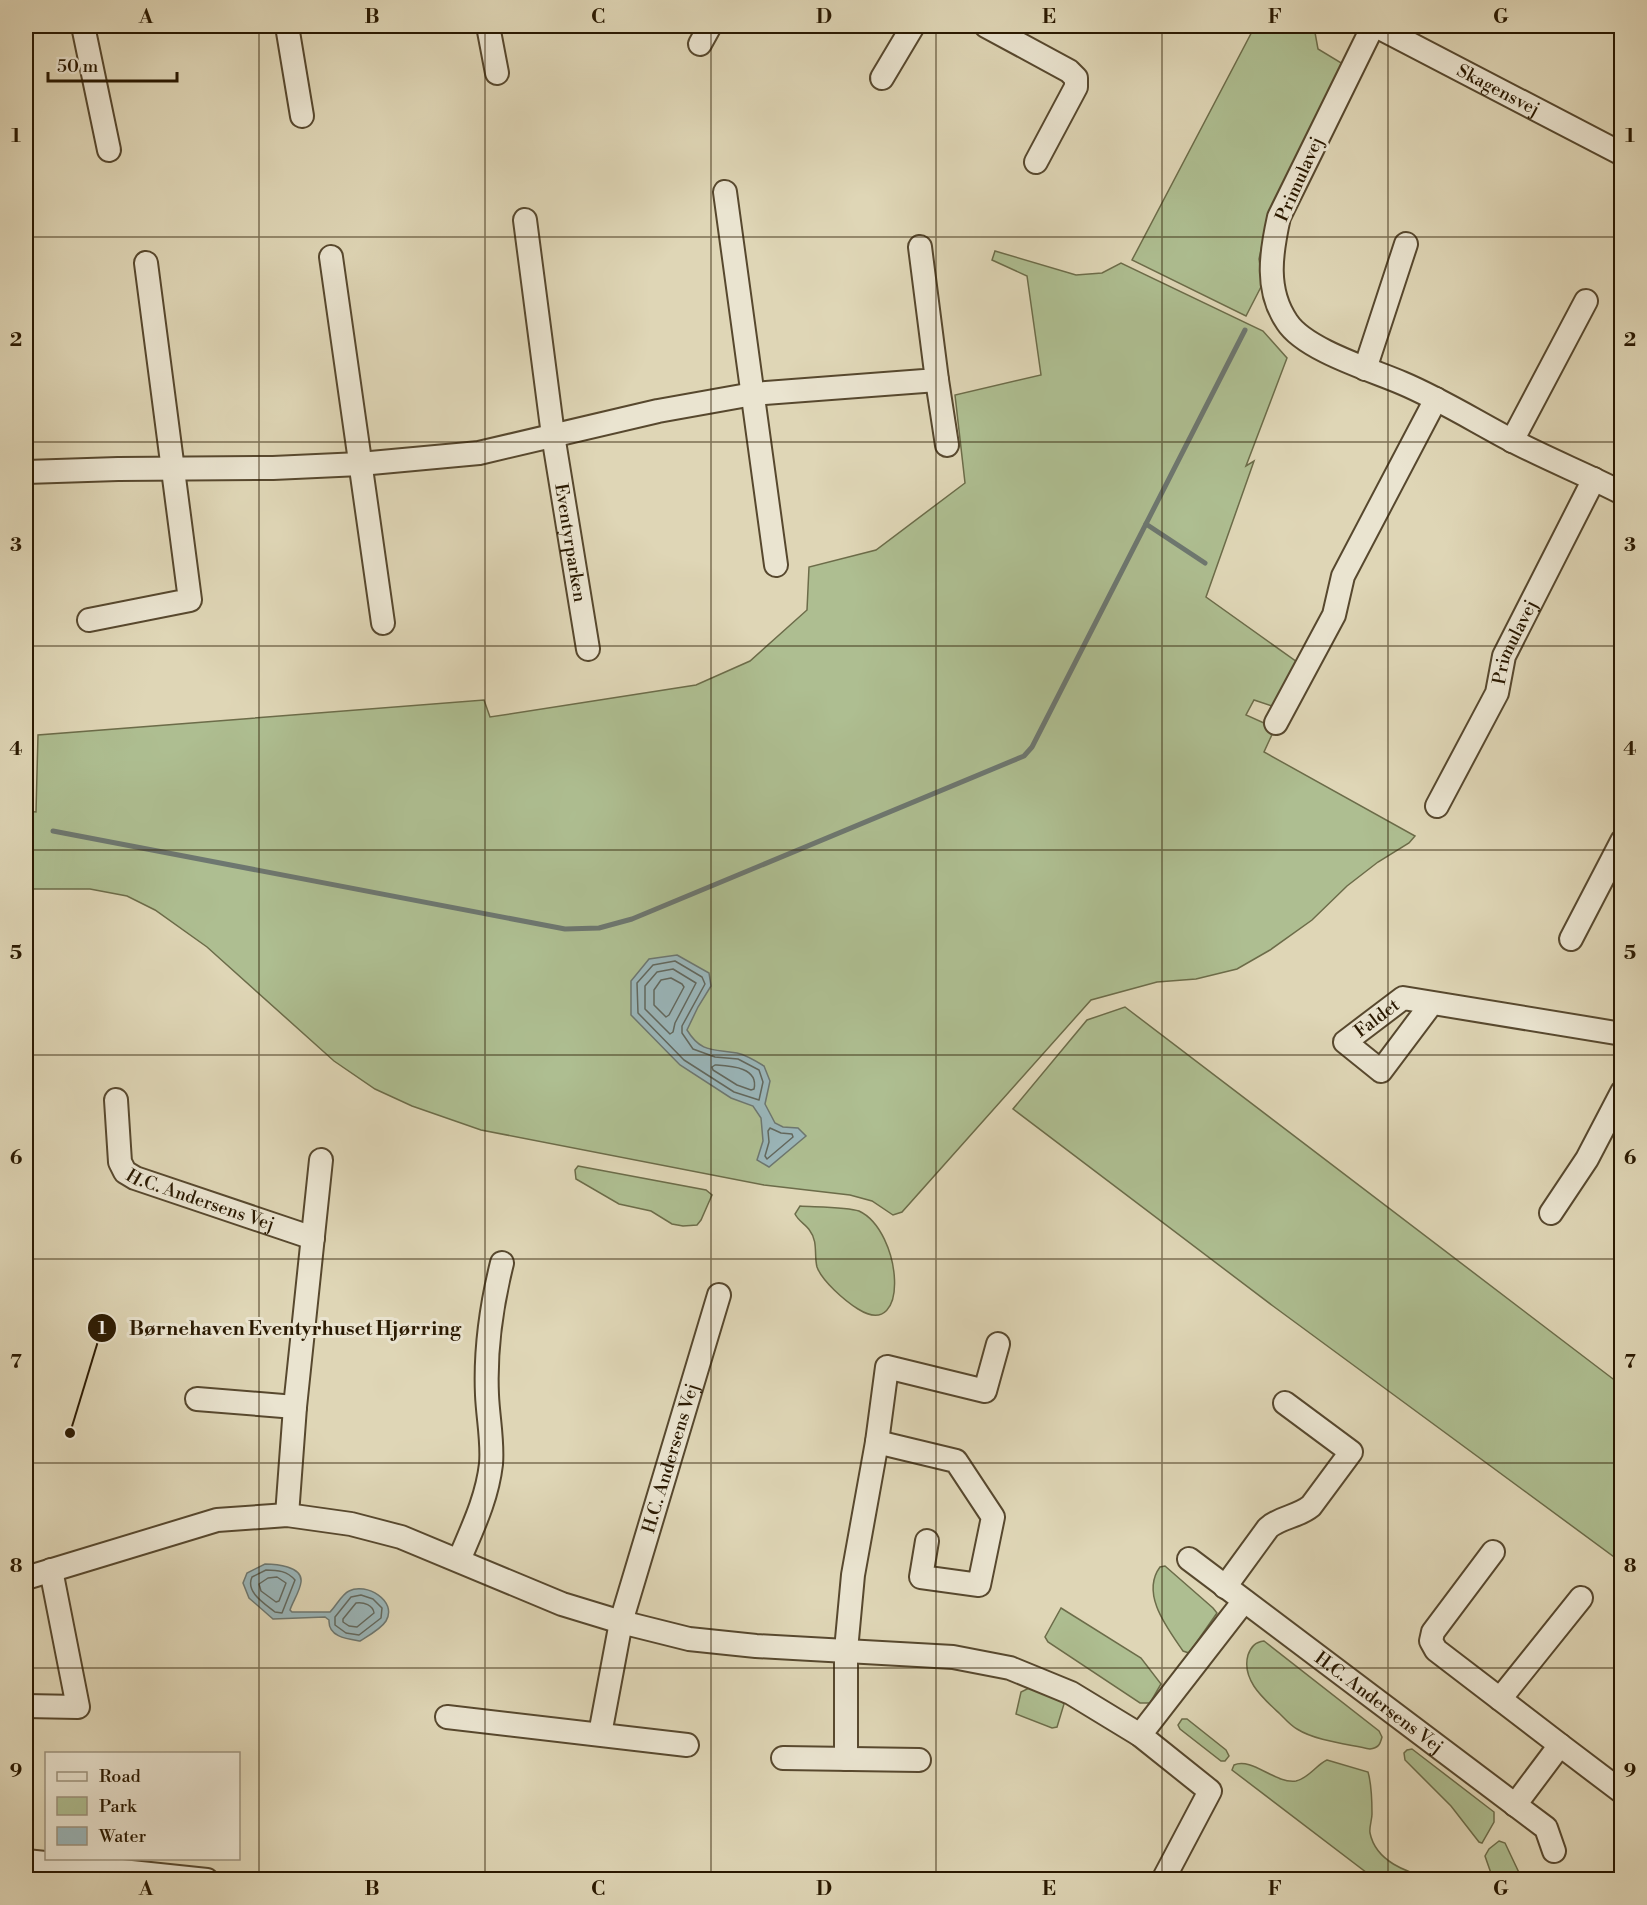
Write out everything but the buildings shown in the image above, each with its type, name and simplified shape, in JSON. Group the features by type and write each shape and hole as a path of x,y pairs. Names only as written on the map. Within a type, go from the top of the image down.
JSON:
{"street":[{"path":"83,26 109,150"},
{"path":"288,26 302,116"},
{"path":"488,26 497,73"},
{"path":"882,78 913,26"},
{"path":"986,26 1069,71 1076,78 1076,87 1036,162"},
{"name":"Skagensvej","path":"1375,26 1622,154"},
{"name":"Primulavej","path":"1375,26 1279,217 1273,242 1271,272 1276,304 1288,324 1308,341 1365,369 1436,399 1512,441 1622,493"},
{"path":"725,192 777,565"},
{"name":"Eventyrparken","path":"525,220 553,435 588,649"},
{"path":"1365,369 1406,244"},
{"path":"920,247 947,445"},
{"path":"331,257 383,622"},
{"path":"89,620 190,600 146,263"},
{"path":"1512,441 1586,301"},
{"path":"26,472 273,468 360,464 479,453 658,411 753,394 937,380"},
{"path":"1276,723 1334,615 1344,576 1436,399"},
{"name":"Primulavej","path":"1437,806 1497,693 1503,656 1594,479"},
{"path":"1571,939 1622,841"},
{"path":"1432,1003 1622,1034"},
{"path":"1551,1213 1587,1159 1622,1092"},
{"name":"H.C. Andersens Vej","path":"116,1100 120,1162 125,1172 135,1178 313,1238"},
{"path":"287,1515 295,1407 321,1160"},
{"path":"459,1560 481,1510 491,1463 487,1394 488,1340 493,1300 502,1263"},
{"name":"H.C. Andersens Vej","path":"600,1734 621,1622 719,1295"},
{"path":"846,1759 846,1650 853,1575 877,1442 887,1367 986,1391 998,1344"},
{"path":"197,1399 295,1407"},
{"path":"1226,1587 1268,1528 1311,1506 1351,1452 1285,1403"},
{"path":"877,1442 956,1461 993,1517 979,1585 921,1577 927,1540"},
{"path":"26,1578 217,1520 287,1515 351,1524 401,1537 562,1604 689,1639 756,1646 953,1657 1010,1668 1071,1693 1140,1735 1210,1791 1163,1880"},
{"path":"1493,1552 1433,1632 1431,1641 1436,1650 1622,1792"},
{"name":"H.C. Andersens Vej","path":"1189,1559 1546,1828 1554,1851"},
{"path":"26,1706 78,1707 51,1570"},
{"path":"1500,1699 1581,1598"},
{"path":"1140,1735 1244,1601"},
{"path":"447,1717 687,1745"},
{"path":"1515,1805 1560,1744"},
{"path":"783,1758 919,1760"},
{"path":"26,1861 207,1880"}],"green space":[{"path":"1255,26 1314,27 1318,49 1343,64 1269,214 1259,259 1263,283 1246,316 1132,260"},
{"path":"995,251 1076,275 1102,273 1121,263 1263,331 1287,358 1246,466 1254,461 1206,597 1297,662 1272,706 1254,700 1246,715 1275,728 1264,752 1415,836 1409,843 1378,862 1347,886 1312,920 1270,950 1237,969 1196,979 1157,982 1091,1000 902,1212 893,1215 872,1201 850,1195 764,1185 481,1130 412,1106 375,1089 334,1061 207,947 155,910 127,896 90,889 29,889 26,811 36,812 38,735 484,700 490,717 696,685 750,661 807,610 809,567 876,550 965,483 955,395 1041,375 1027,276 992,260"},
{"path":"1125,1007 1621,1385 1621,1562 1273,1306 1013,1109 1087,1020"},
{"path":"578,1166 706,1190 712,1195 697,1225 672,1224 651,1211 619,1204 576,1179 575,1170"},
{"path":"800,1206 859,1211 873,1222 884,1239 892,1259 893,1298 887,1310 875,1315 858,1309 829,1284 817,1267 812,1235 795,1214"},
{"path":"1165,1566 1217,1613 1189,1653 1183,1651 1158,1611 1153,1588 1160,1567"},
{"path":"1061,1608 1141,1658 1161,1684 1150,1703 1140,1703 1048,1642 1045,1637"},
{"path":"1264,1641 1379,1731 1382,1737 1378,1746 1370,1749 1323,1739 1305,1733 1290,1724 1255,1688 1248,1673 1249,1652 1256,1644"},
{"path":"1029,1688 1061,1700 1064,1704 1057,1727 1052,1728 1016,1714 1021,1692"},
{"path":"1182,1719 1187,1719 1226,1750 1229,1756 1225,1761 1221,1761 1180,1729 1178,1725"},
{"path":"1412,1749 1494,1812 1494,1822 1482,1843 1451,1806 1405,1760 1404,1753"},
{"path":"1327,1760 1368,1772 1372,1798 1370,1831 1373,1843 1394,1864 1431,1879 1375,1879 1232,1770 1234,1765 1248,1765 1280,1779 1296,1781"},
{"path":"1499,1841 1505,1843 1522,1879 1493,1879 1485,1856 1489,1849"}],"water":[{"path":"677,955 709,973 711,986 687,1030 697,1043 708,1049 740,1054 764,1066 770,1081 765,1104 775,1123 783,1127 798,1128 806,1136 769,1167 757,1160 763,1141 761,1118 753,1106 731,1098 680,1065 631,1015 631,981 649,959"},
{"path":"265,1564 288,1567 298,1572 301,1582 290,1610 292,1612 330,1612 346,1593 364,1589 384,1600 389,1614 386,1621 378,1630 360,1641 335,1634 329,1620 325,1617 273,1619 249,1598 243,1583 247,1573"}],"waterway":[{"path":"53,831 565,929 599,928 632,919 1024,756 1032,747 1245,330"},
{"path":"1146,524 1205,563"}],"place":[{"name":"Børnehaven Eventyrhuset Hjørring","path":"70,1433"}]}
